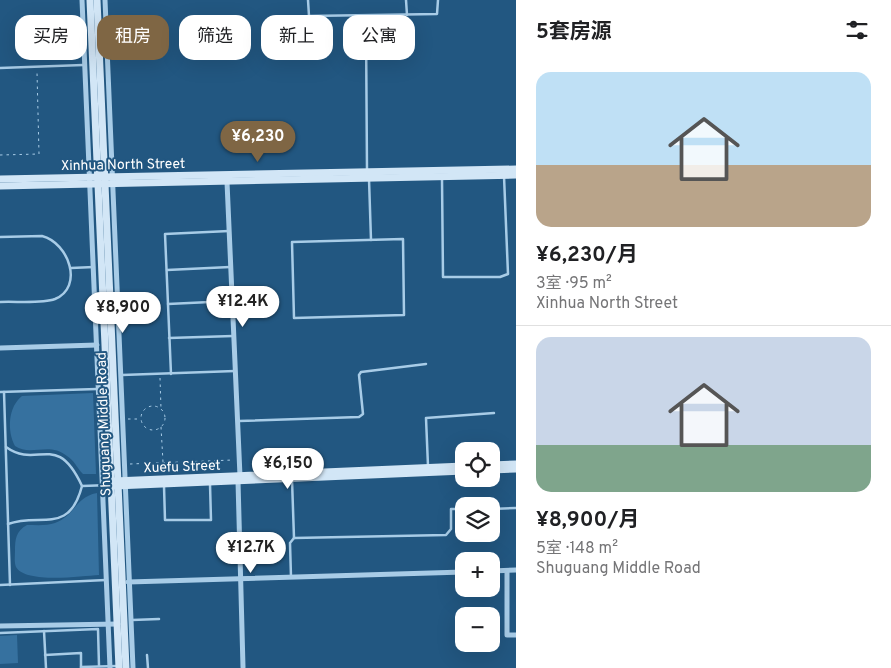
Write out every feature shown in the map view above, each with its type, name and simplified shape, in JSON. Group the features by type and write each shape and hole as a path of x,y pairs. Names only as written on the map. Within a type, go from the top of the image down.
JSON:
{"main road":[{"name":"Shuguang Middle Road","path":"90,0 105,181 102,267 117,484 126,582 121,667"},
{"name":"Shuguang Middle Road","path":"97,0 117,484 118,624 121,667"},
{"name":"Xinhua North Street","path":"0,179 227,182 516,169"},
{"name":"Xinhua North Street","path":"105,181 516,175"},
{"name":"Xinhua North Street","path":"0,186 90,181"},
{"path":"500,465 516,464"},
{"name":"Xuefu Street","path":"117,484 455,466"},
{"path":"500,470 516,469"},
{"name":"Xuefu Street","path":"117,484 164,484 210,482 239,478 292,479 455,471"}],"street":[{"path":"82,0 110,667"},
{"path":"105,0 105,181 120,375 124,465 117,484"},
{"path":"227,182 238,421 243,667"},
{"path":"0,348 97,345"},
{"path":"500,571 516,570"},
{"path":"507,571 507,635 516,635"},
{"path":"133,668 131,620 126,582 455,572"},
{"path":"0,626 118,624"}],"lane":[{"path":"308,0 309,16 343,16"},
{"path":"406,0 407,15 436,14 438,13 438,0"},
{"path":"366,60 371,240"},
{"path":"0,68 85,65"},
{"path":"442,177 443,277 500,277 508,274 504,176"},
{"path":"171,374 165,234 229,231"},
{"path":"0,237 42,236 48,238 61,247 71,268 66,289 53,300 0,302"},
{"path":"403,239 404,315 296,320 292,242 371,240 403,239"},
{"path":"71,268 102,267"},
{"path":"167,270 230,267"},
{"path":"168,304 232,301"},
{"path":"169,338 234,336"},
{"path":"238,421 359,417 363,414 360,372 426,364"},
{"path":"120,375 235,371"},
{"path":"10,585 6,447 2,392 98,389"},
{"path":"428,468 426,418 494,414"},
{"path":"6,447 21,455 45,453 61,458 76,473 82,486 73,507 54,520 21,521 8,524"},
{"path":"291,576 290,543 294,538 292,479"},
{"path":"164,484 164,520 211,520 210,482"},
{"path":"82,486 117,484"},
{"path":"500,508 516,508"},
{"path":"294,538 446,535 451,529 451,509 455,509"},
{"path":"0,585 106,580"},
{"path":"131,620 159,619"},
{"path":"0,633 98,629 99,666"},
{"path":"44,631 46,668"},
{"path":"45,654 80,653 81,667 121,667"},
{"path":"147,655 148,668"}],"path":[{"path":"0,155 39,154 37,70"},
{"path":"160,374 161,410 164,421 161,427 163,463"},
{"path":"161,410 146,408 142,419 142,425 146,428 161,427"},
{"path":"122,420 142,419"},
{"path":"124,465 239,460"}],"shaded area":[{"path":"93,393 96,474 83,474 72,460 60,452 47,449 27,450 15,446 12,440 10,420 14,406 22,396"},
{"path":"97,493 99,575 54,578 31,576 16,567 15,543 20,530 27,525 45,525 62,520 84,498"},
{"path":"17,635 18,663 0,664 0,636"}]}
